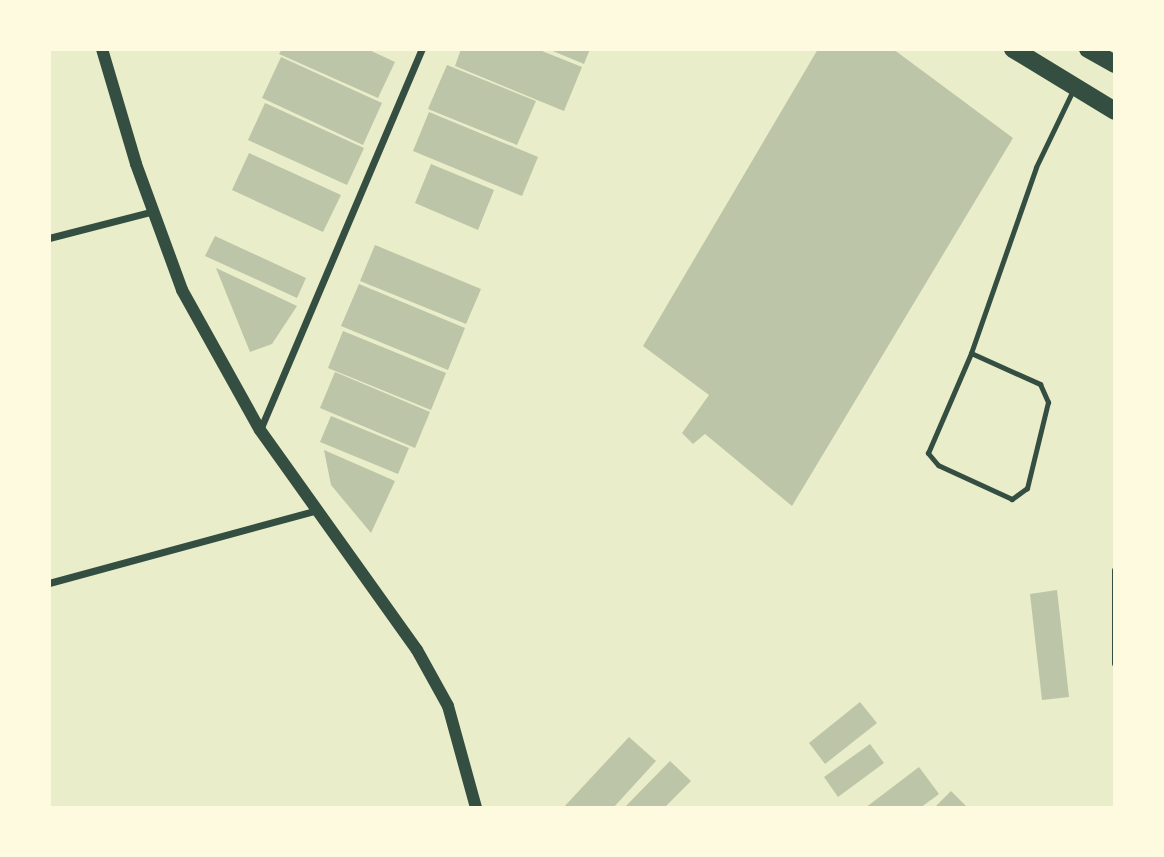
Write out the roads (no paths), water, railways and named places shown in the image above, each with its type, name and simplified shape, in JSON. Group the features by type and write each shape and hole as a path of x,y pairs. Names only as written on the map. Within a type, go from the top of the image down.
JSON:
{"main road":[{"path":"1013,49 1115,111"},
{"path":"1088,49 1115,64"}],"street":[{"path":"102,49 182,289 260,430 379,591 448,706 475,808"},
{"path":"260,430 422,49"},
{"path":"49,237 154,210"},
{"path":"49,583 319,510"},
{"path":"1115,570 1115,663"}],"lane":[{"path":"971,353 1040,384 1048,402 1027,488 1012,499 938,466 928,453 971,353 1036,167 1074,87"}]}
